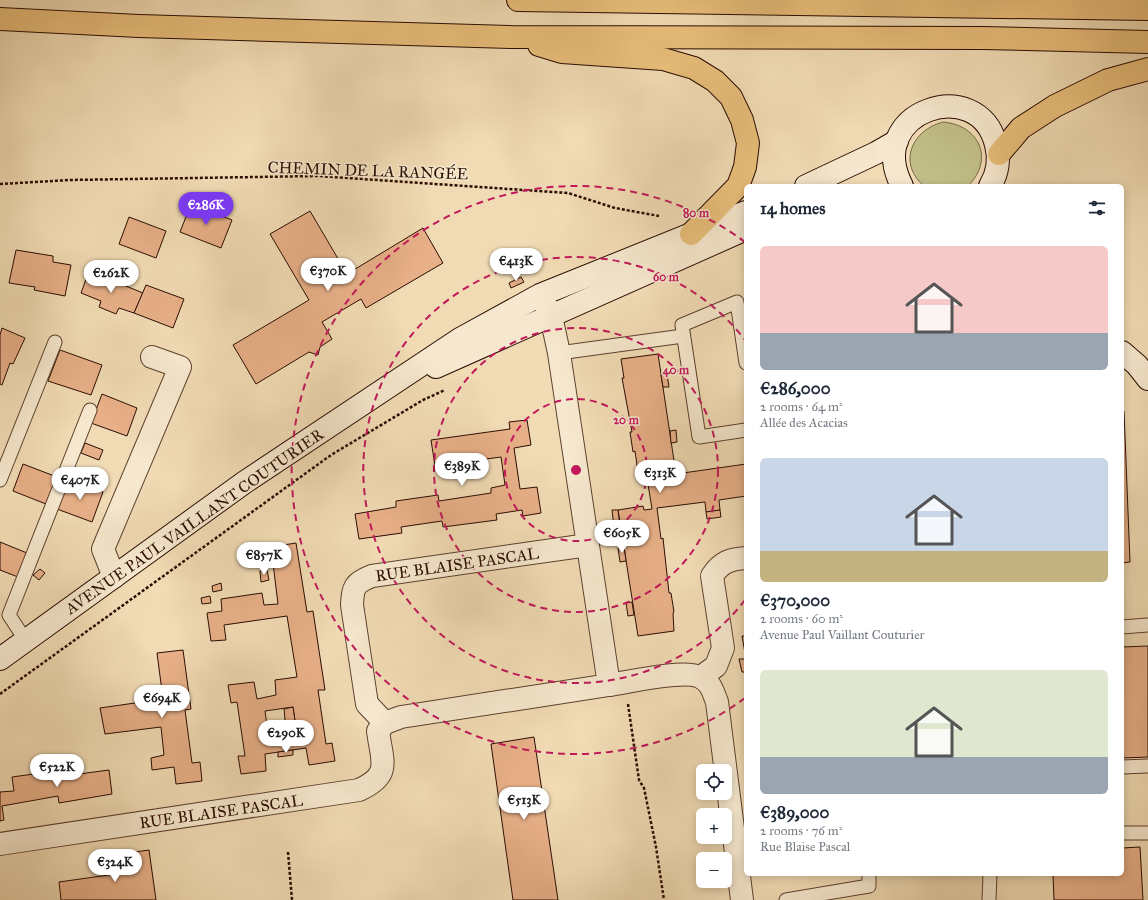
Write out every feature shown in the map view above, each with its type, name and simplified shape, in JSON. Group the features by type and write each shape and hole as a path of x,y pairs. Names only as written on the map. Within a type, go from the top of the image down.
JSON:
{"highway":[{"path":"518,0 1148,9"},
{"path":"0,19 139,26 510,37 982,38 1148,42"},
{"path":"510,37 562,52 663,59 694,68 715,81 731,97 742,120 748,143 745,167 738,186 691,234"},
{"path":"999,154 1021,128 1055,106 1108,80 1148,69"}],"street":[{"path":"901,184 896,174 894,158 897,141 906,125 919,113 936,107 953,106 970,112 984,122 994,137 999,154 998,167 991,184"},
{"path":"810,184 876,154 897,141"},
{"name":"AVENUE PAUL VAILLANT COUTURIER","path":"0,659 246,482 390,385 460,340 540,295 744,213"},
{"name":"AVENUE PAUL VAILLANT COUTURIER","path":"390,385 469,354 744,230"},
{"path":"540,295 551,316 559,353 609,685"},
{"path":"1124,354 1147,375"},
{"path":"114,577 103,549 180,367 152,357"},
{"name":"RUE BLAISE PASCAL","path":"0,844 359,790 372,784 380,776 382,765 378,731 386,723 367,704 352,605 353,590 359,581 372,576 588,545"},
{"path":"701,677 716,666 722,648 712,576 718,566 730,559 744,558"},
{"path":"386,723 400,717 609,685 686,674 701,677 711,686 717,702 742,900"}],"lane":[{"path":"744,349 737,302 682,325 699,438 744,430"},
{"path":"559,353 683,336"},
{"path":"0,480 55,342"},
{"path":"26,641 9,615 90,410"},
{"path":"1124,627 1148,625"},
{"path":"1124,767 1148,766"},
{"path":"1124,833 1148,832"},
{"path":"786,900 869,886 869,876"},
{"path":"989,900 990,876"}],"path":[{"name":"CHEMIN DE LA RANGÉE","path":"0,184 70,180 318,176 568,192 615,208 660,216"},
{"path":"0,694 331,455 423,400 451,387"},
{"path":"628,703 639,780 644,788 656,848 664,900"},
{"path":"288,852 292,900"}],"shaded area":[{"path":"943,122 956,125 966,129 974,136 979,145 981,165 976,176 970,184 922,184 916,177 911,167 910,158 912,148 916,140 923,132 932,126"}],"building":[{"path":"191,204 232,220 221,248 180,232"},
{"path":"310,211 347,274 423,228 443,263 366,308 361,299 322,322 332,339 320,347 318,355 309,352 256,384 233,345 309,300 270,234"},
{"path":"129,217 166,231 156,258 119,244"},
{"path":"16,250 53,256 53,262 71,265 65,296 34,290 35,287 9,283"},
{"path":"89,271 143,293 134,313 119,308 116,314 99,307 101,301 81,293"},
{"path":"521,277 524,282 511,288 509,283"},
{"path":"146,285 184,299 173,328 134,313"},
{"path":"2,328 25,338 13,364 10,363 2,385 0,384 0,335"},
{"path":"60,350 102,365 91,395 48,381"},
{"path":"658,354 676,474 744,464 744,496 719,500 720,510 706,512 705,502 657,508 661,539 663,538 669,593 671,593 674,612 674,631 638,636 618,510 643,506 644,510 652,509 647,478 639,479 635,451 633,452 630,432 632,432 622,378 624,378 621,359"},
{"path":"667,374 669,387 663,387 661,375"},
{"path":"102,394 137,408 127,436 91,423"},
{"path":"1124,411 1130,562 1124,563"},
{"path":"527,420 531,445 514,448 520,489 537,487 541,513 523,516 522,510 496,514 497,520 443,527 442,521 401,527 402,533 359,539 355,514 396,507 396,501 438,495 439,501 491,493 491,488 505,485 501,457 435,466 431,440 510,429 509,422"},
{"path":"676,430 677,442 671,443 670,431"},
{"path":"85,443 103,450 99,460 81,453"},
{"path":"23,464 57,477 46,504 13,491"},
{"path":"69,479 103,492 92,522 57,509"},
{"path":"612,510 618,510 620,526 614,527"},
{"path":"720,510 721,517 707,519 706,512"},
{"path":"0,542 27,553 18,577 0,570"},
{"path":"296,543 307,612 313,611 325,690 318,690 326,744 332,743 335,761 309,765 306,748 265,754 266,771 241,774 238,756 245,756 237,702 231,703 228,685 254,682 257,699 276,695 275,680 297,677 287,616 224,625 226,640 211,641 207,613 222,611 221,599 262,593 264,605 278,604 271,547","holes":["293,707 297,735 269,740 265,711"]},
{"path":"624,547 626,561 620,562 618,548"},
{"path":"40,569 45,573 39,580 33,575"},
{"path":"267,570 269,580 261,582 260,571"},
{"path":"221,583 222,590 213,592 212,586"},
{"path":"210,596 211,603 202,604 201,598"},
{"path":"632,602 634,615 628,616 626,603"},
{"path":"742,636 744,636 744,648"},
{"path":"1148,646 1148,757 1124,758 1124,647"},
{"path":"183,650 191,709 185,710 192,763 200,762 202,781 176,784 174,767 152,770 151,758 164,755 161,727 105,734 100,708 163,699 157,653"},
{"path":"739,659 744,659 744,672 742,672"},
{"path":"293,707 297,735 275,739 274,732 286,730 284,709"},
{"path":"534,737 558,900 513,900 491,744"},
{"path":"293,750 293,755 278,757 278,752"},
{"path":"109,770 112,794 59,803 58,796 2,806 4,820 0,821 0,792 14,791 12,777 56,771 57,777"},
{"path":"1140,847 1143,900 1054,900 1053,876 1124,876 1124,848"},
{"path":"149,850 156,900 61,900 59,882 130,872 128,853"}]}
